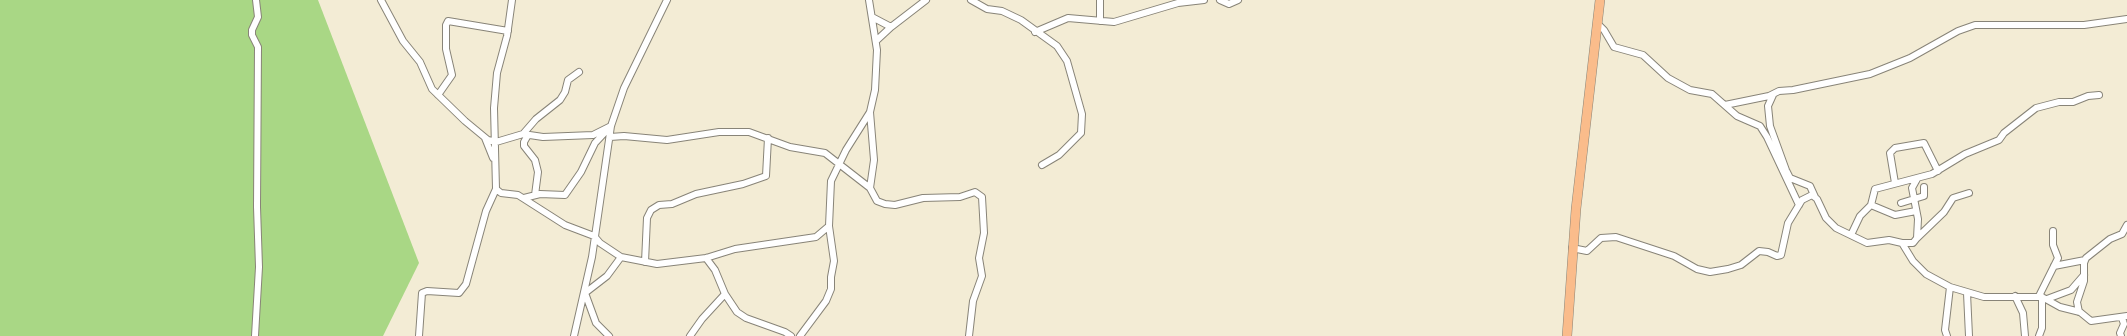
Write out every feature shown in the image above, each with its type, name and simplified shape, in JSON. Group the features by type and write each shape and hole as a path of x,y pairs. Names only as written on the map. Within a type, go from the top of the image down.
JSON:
{"highway":[{"path":"1567,336 1572,248 1584,128 1600,0"}],"street":[{"path":"254,336 259,267 257,207 258,47 252,35 252,30 258,17 256,0"},
{"path":"419,336 422,293 427,290 462,292 466,284 486,211 496,189 494,108 496,73 508,31 512,0"},
{"path":"574,336 585,293 611,126 624,88 667,0"},
{"path":"868,0 877,40 875,90 870,112 874,160 870,188"},
{"path":"877,40 891,27 926,0"},
{"path":"971,0 987,10 1009,14 1022,20 1035,32 1056,46 1065,56 1082,114 1080,136 1069,144 1059,155 1042,165"},
{"path":"1100,0 1100,20"},
{"path":"1035,32 1071,17 1114,22 1178,3 1200,2 1204,0"},
{"path":"1220,0 1229,4 1238,0"},
{"path":"383,1 402,42 420,62 430,87 485,138 496,142 526,135 543,137 593,135 611,126"},
{"path":"872,17 891,27"},
{"path":"1969,193 1953,198 1944,212 1913,243 1902,243 1889,240 1867,243 1851,236 1836,228 1829,222 1810,186 1790,178 1770,126 1768,106 1770,97 1779,91 1793,90 1870,74 1910,58 1939,40 1968,27 1986,24 2084,25 2127,19"},
{"path":"438,95 452,75 446,49 446,25 448,21 508,31"},
{"path":"1598,24 1604,30 1614,47 1643,55 1668,78 1690,90 1712,94 1737,116 1760,126 1799,205"},
{"path":"535,195 537,170 535,160 524,146 526,135 536,119 560,100 565,92 568,80 579,72"},
{"path":"1725,105 1774,94"},
{"path":"1851,236 1860,216 1870,205 1875,189 1895,183 1917,179 1938,171 1965,154 1999,140 2004,133 2036,108 2059,102 2073,102 2088,96 2099,95"},
{"path":"800,336 826,301 831,289 831,277 834,261 829,226 831,215 830,184 846,150 870,112"},
{"path":"524,198 535,195 565,195 581,172 596,143 611,126"},
{"path":"610,137 624,136 667,140 719,132 744,131 768,138 790,147 821,151 870,188 877,201 890,205 930,198 960,197 972,192 980,194 982,200 984,233 980,258 982,275 972,308 969,336"},
{"path":"485,138 495,166"},
{"path":"645,262 647,218 651,210 659,205 672,204 696,194 743,184 766,176 768,138"},
{"path":"1895,183 1890,153 1895,148 1924,143 1938,171"},
{"path":"1912,188 1917,179"},
{"path":"1909,180 1912,188 1918,222 1918,238"},
{"path":"1902,203 1925,196 1924,187"},
{"path":"496,189 498,192 515,194 524,198 565,225 594,236 600,243 621,257 661,264 706,258 735,249 816,237 829,226"},
{"path":"1572,248 1587,251 1601,238 1616,237 1674,256 1697,269 1716,272 1741,265 1759,251 1768,252 1777,256 1781,255 1788,223 1804,198 1810,196 1815,197"},
{"path":"1870,205 1895,215 1916,211"},
{"path":"2054,266 2085,260 2110,239 2123,233 2127,225"},
{"path":"2039,336 2042,328 2043,298 2058,257 2052,245 2053,231"},
{"path":"1902,243 1913,261 1926,274 1950,287 1967,293 1988,297 2015,296 2043,298 2071,290 2084,275"},
{"path":"585,293 607,276 621,257"},
{"path":"706,258 718,276 725,294 734,309 740,315 785,332 791,336"},
{"path":"2079,312 2077,302 2084,283 2085,260"},
{"path":"1947,336 1946,325 1950,287"},
{"path":"585,293 596,323 609,336"},
{"path":"1967,293 1969,336"},
{"path":"690,336 702,319 725,294"},
{"path":"2015,296 2022,313 2025,336"},
{"path":"2043,298 2060,307 2079,312 2091,321 2110,317 2125,317 2120,333 2121,336"}],"green space":[{"path":"0,0 318,0 419,263 383,336 0,336"}]}
